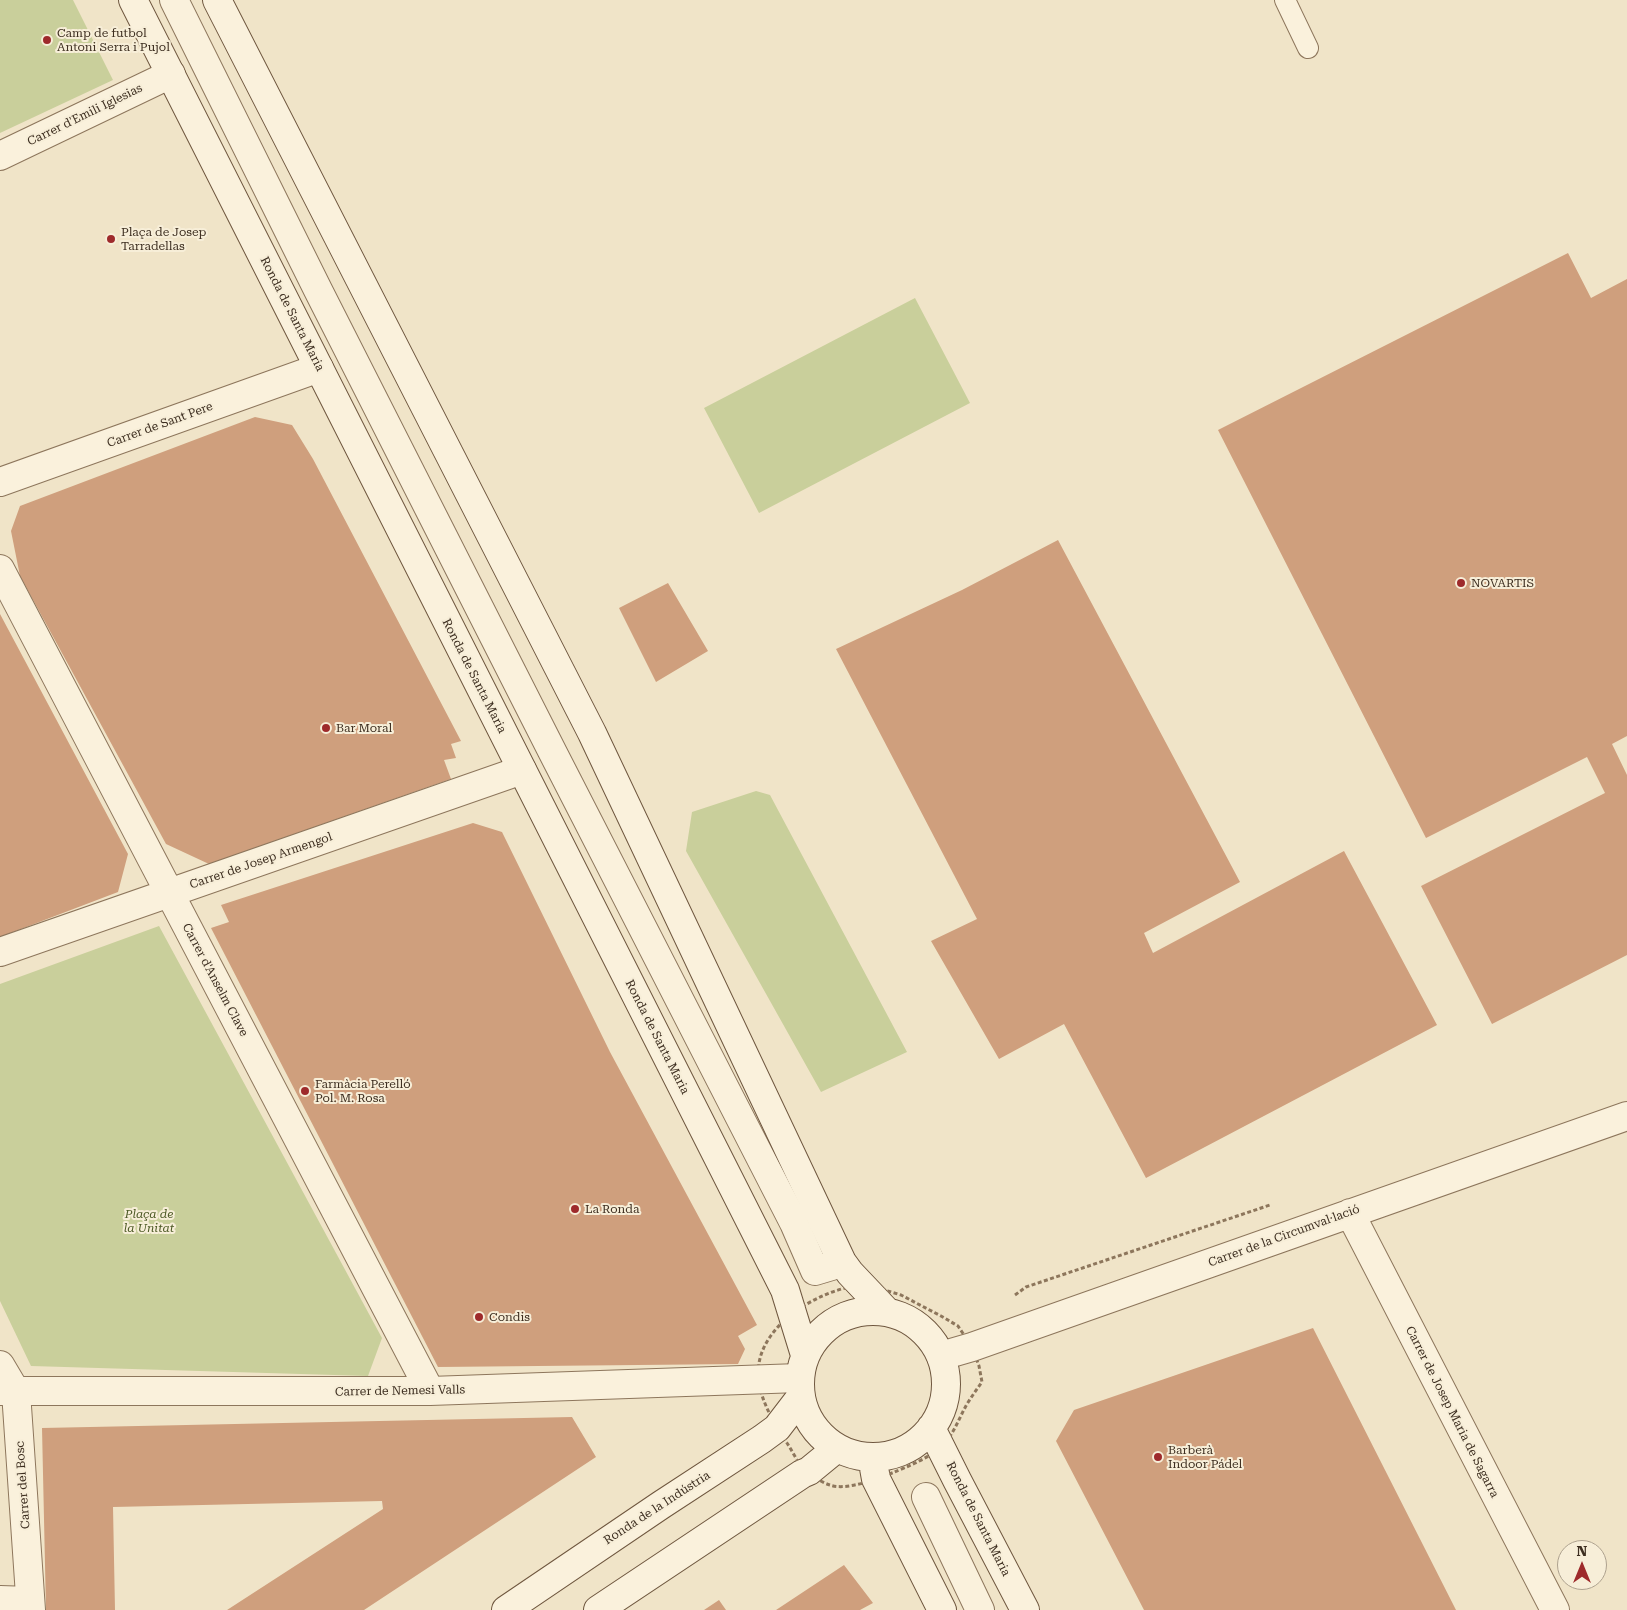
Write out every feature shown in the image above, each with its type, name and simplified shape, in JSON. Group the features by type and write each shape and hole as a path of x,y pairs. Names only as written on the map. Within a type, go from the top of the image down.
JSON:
{"street":[{"name":"Ronda de Santa Maria","path":"134,0 785,1290 791,1314 801,1377"},
{"path":"174,0 318,290 794,1222 817,1273"},
{"path":"217,0 592,733 842,1262 887,1312"},
{"name":"Carrer d'Emili Iglesias","path":"0,156 171,74"},
{"name":"Carrer de Sant Pere","path":"0,482 319,368"},
{"name":"Carrer d'Anselm Clave","path":"0,569 430,1391"},
{"name":"Carrer de Josep Armengol","path":"0,952 522,770"},
{"name":"Carrer de la Circumval·lació","path":"941,1356 972,1347 1627,1116"},
{"name":"Carrer de Josep Maria de Sagarra","path":"1350,1213 1555,1610"},
{"path":"874,1468 915,1444 936,1438 946,1394 946,1374 941,1356 928,1336 910,1321 887,1312 862,1311 838,1319 818,1335 801,1377 807,1418 820,1435 836,1448 854,1455 874,1468 942,1610"},
{"name":"Carrer del Bosc","path":"0,1365 8,1392 31,1605"},
{"name":"Carrer de Nemesi Valls","path":"8,1392 430,1391 801,1377"},
{"name":"Ronda de la Indústria","path":"506,1610 777,1428 801,1377"},
{"name":"Ronda de Santa Maria","path":"936,1438 956,1480 1025,1610"},
{"path":"598,1610 809,1471 836,1448"},
{"path":"928,1496 980,1610"},
{"path":"0,1600 31,1605"}],"lane":[{"path":"1285,0 1308,48"}],"path":[{"path":"862,1285 900,1295 958,1326 972,1347 979,1366 982,1382 967,1404 952,1434 936,1438 901,1470 874,1468 840,1486 830,1485 818,1479 799,1463 777,1428 758,1380 761,1354 775,1330 791,1314 835,1290 862,1285"}],"green space":[{"name":"Camp de futbol Antoni Serra i Pujol","path":"0,0 73,0 113,80 0,133"},
{"path":"915,298 970,403 759,513 704,408"},
{"path":"756,791 770,795 907,1052 821,1092 686,851 692,812"},
{"name":"Plaça de la Unitat","path":"159,926 382,1338 368,1376 31,1366 0,1301 0,984"}],"building":[{"name":"NOVARTIS","path":"1568,253 1591,298 1627,279 1627,736 1612,744 1627,775 1627,955 1492,1024 1421,886 1605,793 1587,757 1426,838 1218,430"},
{"path":"255,417 292,425 313,459 461,741 451,744 456,758 444,760 451,779 209,864 166,844 20,576 11,531 20,506"},
{"path":"1058,540 1240,882 1144,933 1153,953 1344,851 1437,1025 1146,1178 1064,1024 999,1059 931,941 977,919 836,649 962,590"},
{"path":"668,583 708,651 656,682 619,608"},
{"path":"0,614 128,854 118,892 0,937"},
{"path":"473,823 502,832 610,1052 757,1325 738,1336 745,1349 738,1364 438,1367 211,928 229,922 221,905"},
{"name":"Barberà Indoor Pádel","path":"1313,1328 1456,1610 1144,1610 1056,1441 1074,1410"},
{"path":"572,1417 596,1457 364,1610 227,1610 383,1509 382,1501 113,1507 115,1610 46,1610 42,1428"},
{"path":"844,1565 873,1603 860,1610 776,1610"},
{"path":"719,1600 726,1610 704,1610"}],"place":[{"name":"Camp de futbol Antoni Serra i Pujol","path":"47,40"},
{"name":"Plaça de Josep Tarradellas","path":"111,239"},
{"name":"NOVARTIS","path":"1461,583"},
{"name":"Bar Moral","path":"326,728"},
{"name":"Farmàcia Perelló Pol. M. Rosa","path":"305,1091"},
{"name":"La Ronda","path":"575,1209"},
{"name":"Condis","path":"479,1317"},
{"name":"Barberà Indoor Pádel","path":"1158,1457"}]}
